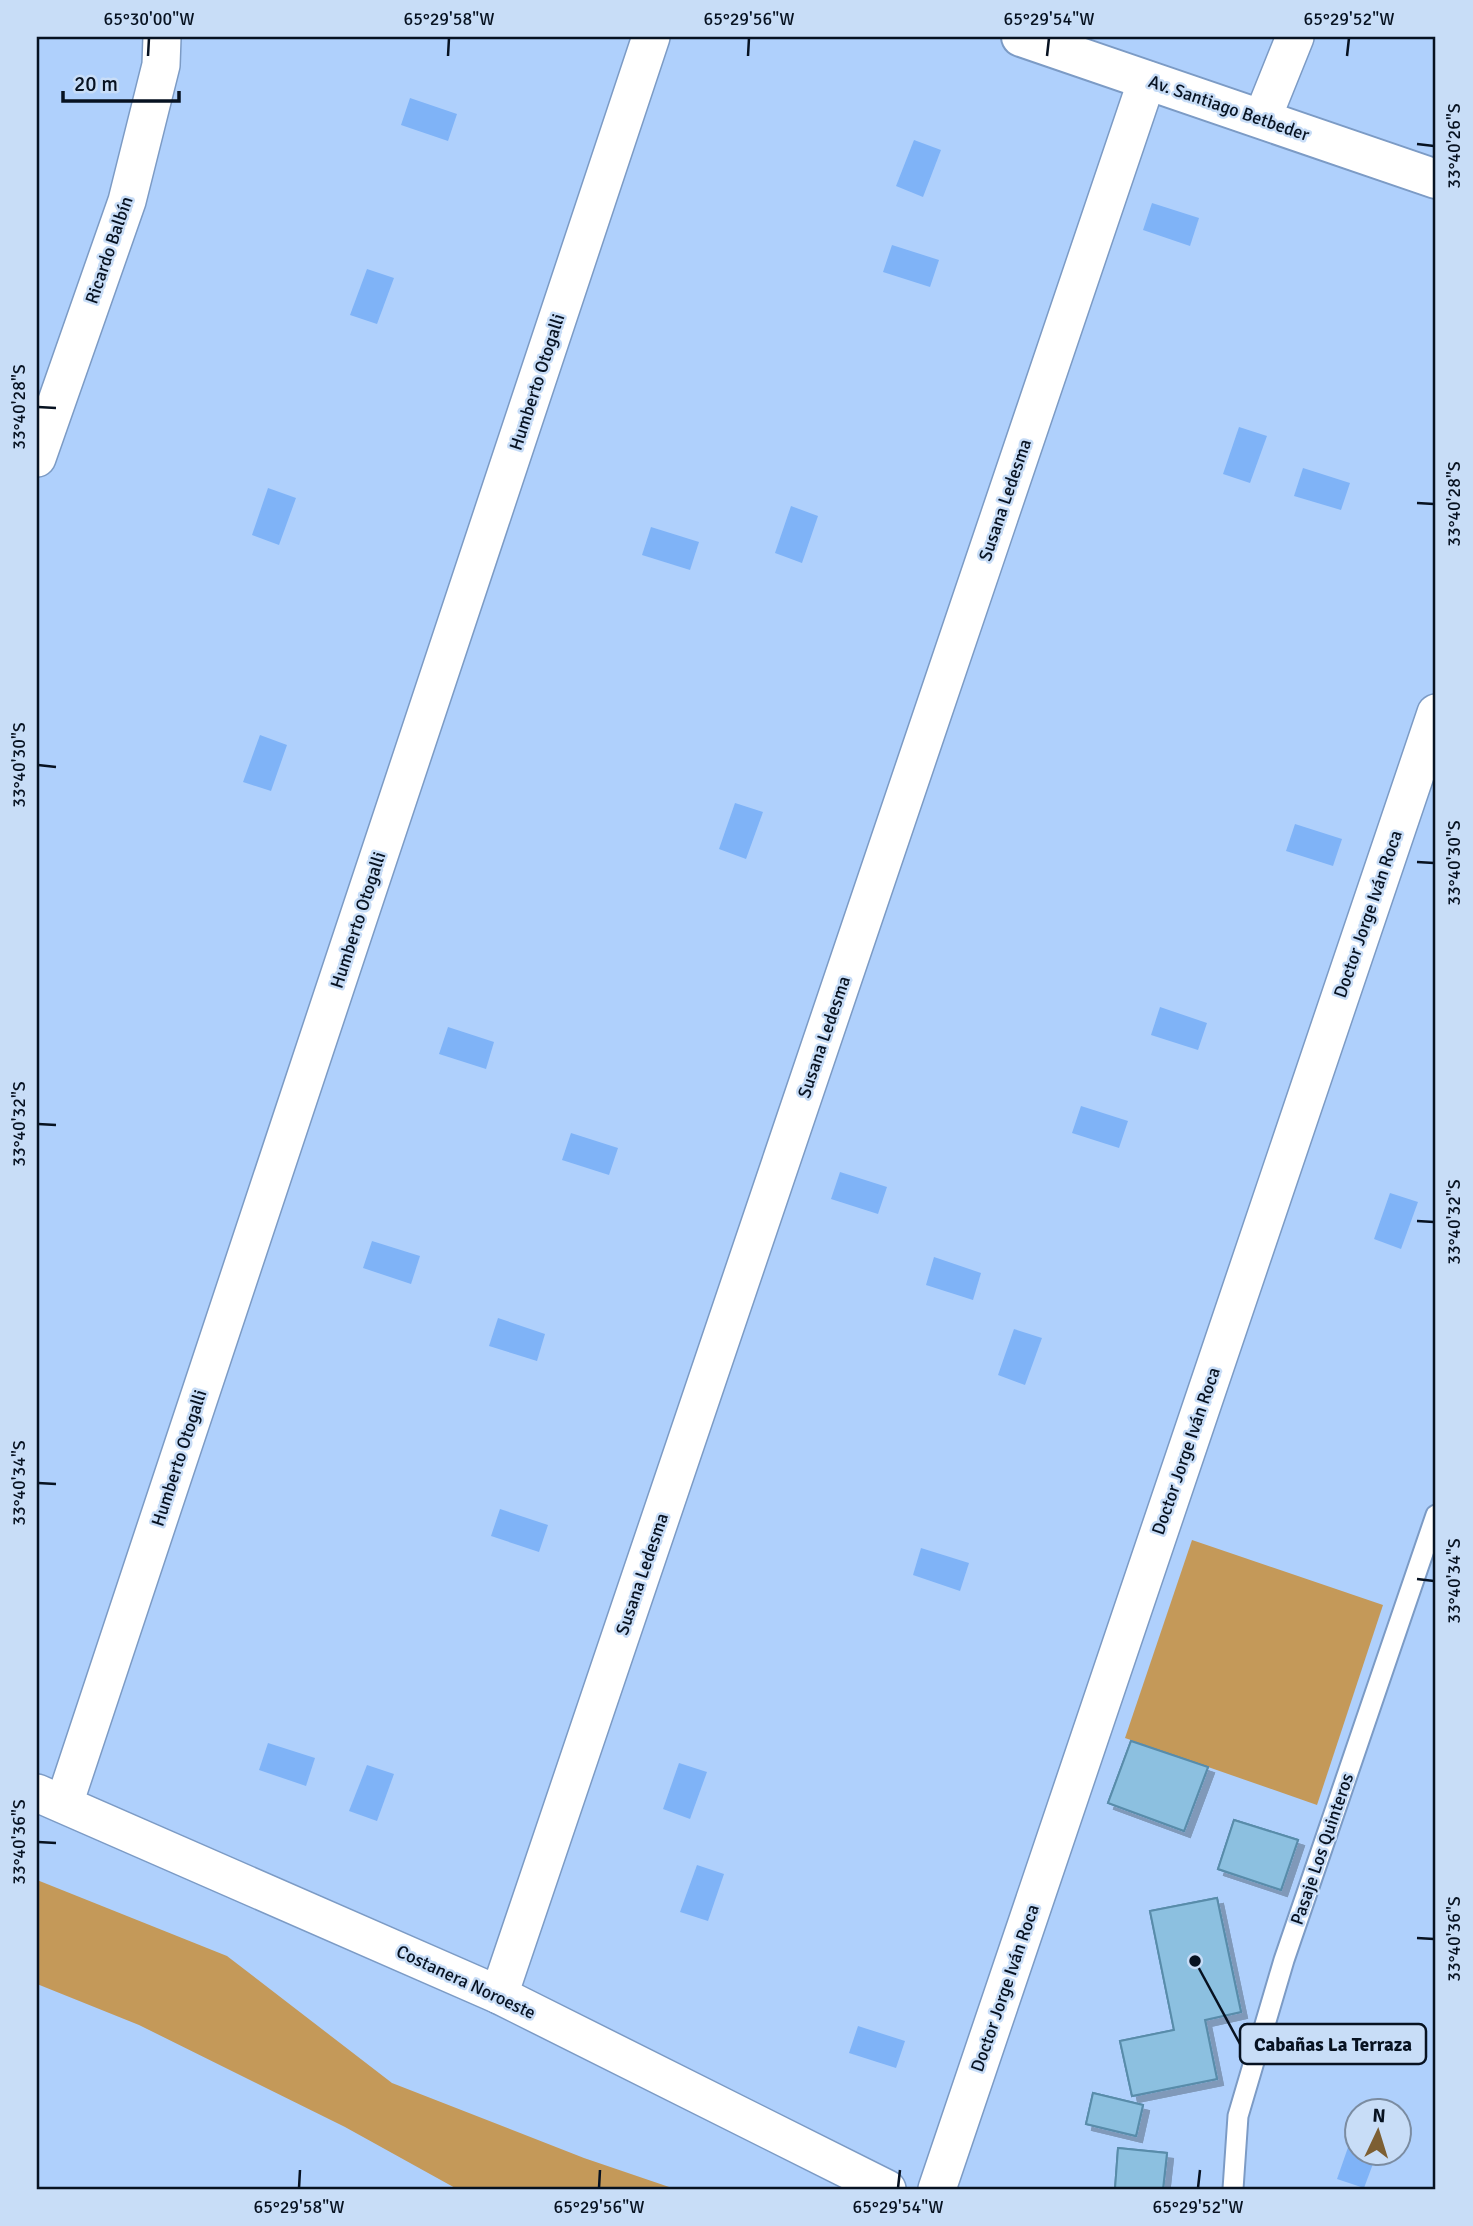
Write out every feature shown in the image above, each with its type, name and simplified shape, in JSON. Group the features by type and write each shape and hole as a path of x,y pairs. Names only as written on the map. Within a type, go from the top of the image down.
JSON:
{"main road":[{"name":"Av. Santiago Betbeder","path":"1021,37 1436,179"}],"street":[{"name":"Ricardo Balbín","path":"37,458 127,201 161,65 162,37"},
{"name":"Humberto Otogalli","path":"50,1798 651,37"},
{"path":"1262,120 1295,37"},
{"name":"Susana Ledesma","path":"499,1995 1147,80"},
{"name":"Doctor Jorge Iván Roca","path":"937,2189 1436,713"},
{"name":"Costanera Noroeste","path":"50,1798 499,1995 887,2189"}],"lane":[{"name":"Pasaje Los Quinteros","path":"1233,2189 1238,2116 1284,1960 1435,1521"}],"shaded area":[{"path":"1192,1540 1383,1605 1317,1805 1125,1738"},
{"path":"37,1880 227,1956 392,2083 584,2158 675,2189 457,2189 345,2127 139,2025 37,1984"}],"water":[{"path":"410,98 457,114 448,141 401,125"},
{"path":"914,140 941,150 923,197 896,186"},
{"path":"1152,203 1199,218 1190,246 1143,230"},
{"path":"892,245 939,260 930,287 883,272"},
{"path":"367,269 394,278 377,324 350,315"},
{"path":"1239,427 1267,436 1250,483 1223,474"},
{"path":"1303,468 1350,483 1341,510 1294,496"},
{"path":"268,488 296,498 279,545 252,535"},
{"path":"791,506 818,516 802,563 775,553"},
{"path":"651,527 699,542 690,570 642,555"},
{"path":"260,735 287,745 271,791 243,782"},
{"path":"735,803 763,812 746,859 719,849"},
{"path":"1295,824 1342,839 1333,866 1286,851"},
{"path":"1160,1007 1207,1023 1198,1050 1151,1035"},
{"path":"448,1027 494,1042 486,1069 439,1054"},
{"path":"1081,1106 1128,1121 1119,1148 1072,1133"},
{"path":"571,1133 618,1148 609,1175 562,1160"},
{"path":"840,1172 887,1187 878,1214 831,1199"},
{"path":"1390,1193 1418,1202 1401,1249 1374,1239"},
{"path":"372,1241 420,1256 411,1284 363,1268"},
{"path":"934,1257 981,1273 973,1300 926,1285"},
{"path":"498,1318 545,1334 537,1361 489,1346"},
{"path":"1014,1329 1042,1338 1025,1385 998,1375"},
{"path":"500,1509 548,1525 539,1552 491,1536"},
{"path":"921,1548 969,1563 960,1591 913,1575"},
{"path":"268,1743 315,1758 306,1786 259,1770"},
{"path":"679,1763 707,1772 690,1819 663,1809"},
{"path":"367,1765 394,1774 377,1821 349,1811"},
{"path":"697,1865 724,1874 708,1921 680,1912"},
{"path":"858,2026 905,2041 896,2068 849,2053"},
{"path":"1344,2159 1344,2166 1372,2166 1364,2188 1337,2179"}],"building":[{"path":"1131,1741 1208,1767 1184,1831 1108,1803"},
{"path":"1131,1741 1208,1767 1184,1831 1108,1803"},
{"path":"1234,1820 1298,1840 1281,1890 1218,1869"},
{"path":"1234,1820 1298,1840 1281,1890 1218,1869"},
{"path":"1217,1898 1241,2012 1205,2020 1217,2079 1132,2096 1120,2041 1174,2030 1150,1911"},
{"path":"1217,1898 1241,2012 1205,2020 1217,2079 1132,2096 1120,2041 1174,2030 1150,1911"},
{"path":"1093,2093 1143,2105 1136,2136 1086,2124"},
{"path":"1093,2093 1143,2105 1136,2136 1086,2124"},
{"path":"1118,2148 1167,2153 1163,2189 1115,2189"},
{"path":"1118,2148 1167,2153 1163,2189 1115,2189"}],"place":[{"name":"Cabañas La Terraza","path":"1195,1961"}]}
